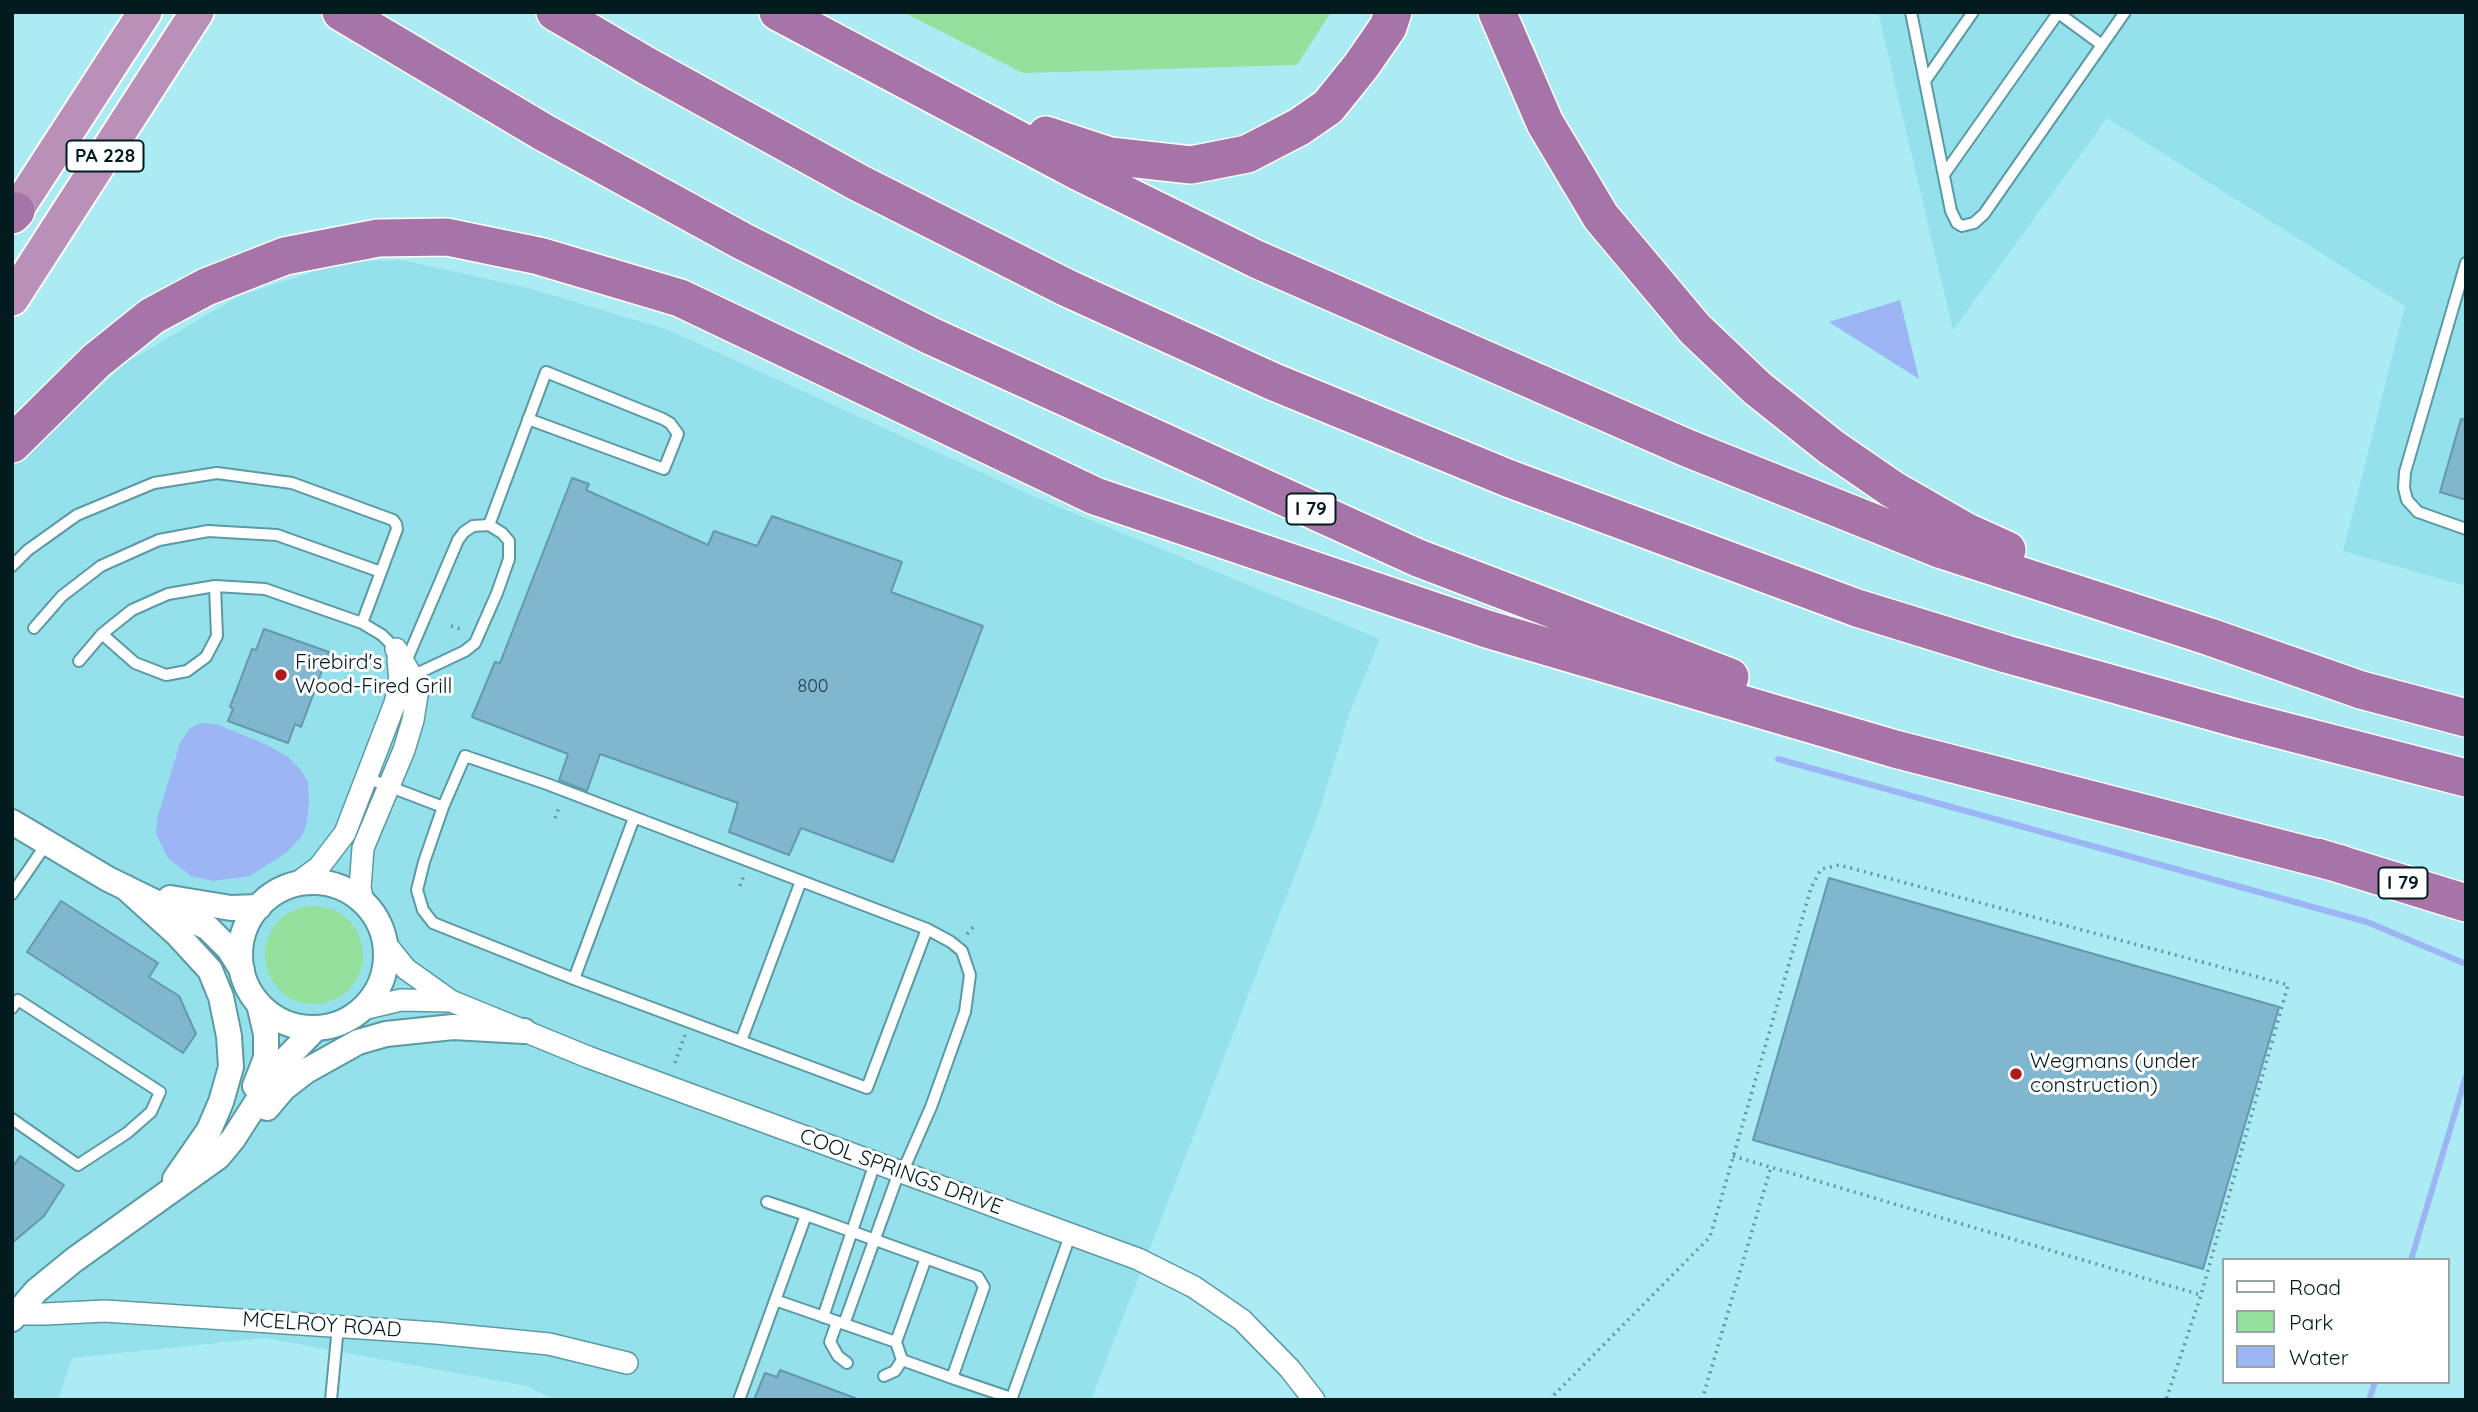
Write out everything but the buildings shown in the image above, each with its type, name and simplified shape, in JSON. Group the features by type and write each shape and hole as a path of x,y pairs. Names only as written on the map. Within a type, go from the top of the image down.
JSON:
{"highway":[{"name":"PA 228","path":"14,213 145,12"},
{"name":"PA 228","path":"12,299 197,12"},
{"path":"555,12 659,73 859,183 1067,288 1274,382 1510,480 1857,608 2006,654 2238,719 2466,778"},
{"path":"778,12 1079,172 1256,259 1687,447 1942,550 2210,637 2361,690 2466,718"},
{"path":"812,32 1023,127 1110,156 1191,165 1247,154 1299,127 1328,107 1361,66 1388,27 1394,12"},
{"path":"1497,12 1545,123 1601,217 1695,329 1757,387 1831,447 1892,489 1965,531 2210,637"},
{"name":"I 79","path":"345,16 543,132 754,247 931,336 1418,558 1735,680 2466,903"},
{"path":"12,444 96,361 152,316 206,287 285,256 378,238 447,237 539,256 680,298 1095,496 1487,629 1895,749 2341,864"}],"street":[{"path":"242,970 242,942 250,920 259,907 274,893 296,884 319,867 345,834 398,693 400,668 405,663 417,695 413,720 404,750 363,848 360,888 363,902"},
{"path":"12,822 125,887 208,928 229,949 242,970 249,989 273,1016 284,1022 316,1028 343,1022 363,1009 382,979 386,955 378,920 363,902 344,889 320,882 296,884"},
{"path":"125,887 210,905 231,908 259,907"},
{"path":"125,887 176,933 210,970 221,997 229,1036 231,1068 221,1102 209,1130 193,1156 161,1199"},
{"name":"COOL SPRINGS DRIVE","path":"385,943 406,969 451,1001 588,1057 1138,1259 1194,1287 1242,1320 1290,1369 1314,1400"},
{"name":"COOL SPRINGS DRIVE","path":"363,1009 401,1000 451,1001"},
{"path":"182,1185 230,1133 254,1090 266,1058 266,1034 260,1004"},
{"path":"13,1315 36,1291 74,1261 161,1199 224,1161 284,1088 306,1071 358,1042 419,1029 453,1027 524,1031"},
{"path":"182,1185 226,1148 282,1063 316,1028"},
{"name":"MCELROY ROAD","path":"13,1315 104,1311 338,1326 549,1344 627,1363"}],"lane":[{"path":"1911,12 1954,218 1962,226 1975,223 1984,214 2125,12"},
{"path":"1925,81 1973,12"},
{"path":"1944,173 2058,13 2102,45"},
{"path":"2466,262 2405,472 2404,488 2407,500 2417,512 2466,529"},
{"path":"489,525 528,419 546,372 663,419 670,423 678,434 664,469 528,419"},
{"path":"12,566 27,550 77,515 154,483 217,473 292,483 393,520 397,529 362,623"},
{"path":"489,525 502,533 509,541 509,559 479,636 465,651 405,663 458,540 464,532 473,527 489,525"},
{"path":"34,628 61,596 101,566 159,540 208,531 277,535 381,572"},
{"path":"79,661 102,634 132,610 168,594 215,586 265,589 362,623 382,635 405,663"},
{"path":"102,634 135,663 166,675 187,671 206,657 216,636 215,586"},
{"path":"847,1363 838,1356 830,1342 841,1323 951,1055 969,992 970,975 962,951 927,929 465,756 443,807 417,890 423,910 433,923 574,979 867,1088 927,929"},
{"path":"366,778 443,807"},
{"path":"574,979 634,818"},
{"path":"12,894 47,843"},
{"path":"741,1041 801,881"},
{"path":"12,1008 18,1000 160,1092 150,1112 127,1133 78,1165 12,1119"},
{"path":"823,1317 875,1163"},
{"path":"767,1202 978,1277 984,1287 952,1378"},
{"path":"739,1400 806,1215"},
{"path":"902,1360 1011,1399 1071,1233"},
{"path":"902,1360 896,1342 926,1258"},
{"path":"775,1300 896,1342"},
{"path":"331,1400 338,1326"},
{"path":"884,1376 895,1371 902,1360"}],"path":[{"path":"451,626 471,634"},
{"path":"555,818 560,805"},
{"path":"1549,1400 1710,1237 1811,888 1821,869 1839,865 2288,985 2200,1295 2166,1400"},
{"path":"740,886 744,875"},
{"path":"675,1063 685,1035"},
{"path":"1733,1156 2200,1295"},
{"path":"1702,1400 1771,1167"}],"shaded area":[{"path":"1878,12 2466,12 2466,586 2343,551 2405,306 2107,118 1953,330"},
{"path":"402,260 528,288 666,329 1044,501 1380,639 1349,714 1318,815 1091,1400 555,1400 527,1386 265,1338 72,1358 58,1400 12,1400 12,465 129,361 239,296 342,262"}],"green space":[{"path":"903,12 1331,12 1297,65 1023,73"},
{"path":"314,906 333,909 349,920 360,936 363,955 360,974 349,990 333,1001 314,1004 295,1001 279,990 268,974 265,955 268,936 279,920 295,909"}],"water":[{"path":"1900,300 1919,379 1829,322"},
{"path":"201,723 216,724 267,745 288,757 308,782 307,822 302,836 287,852 250,876 213,881 191,876 168,858 156,834 157,819 180,743 190,728"}],"waterway":[{"path":"1778,759 2367,922 2466,964"},
{"path":"2412,1258 2466,1076"},
{"path":"2369,1400 2374,1384"}],"place":[{"name":"Firebird's Wood-Fired Grill","path":"281,675"},
{"name":"Wegmans (under construction)","path":"2016,1074"}]}
